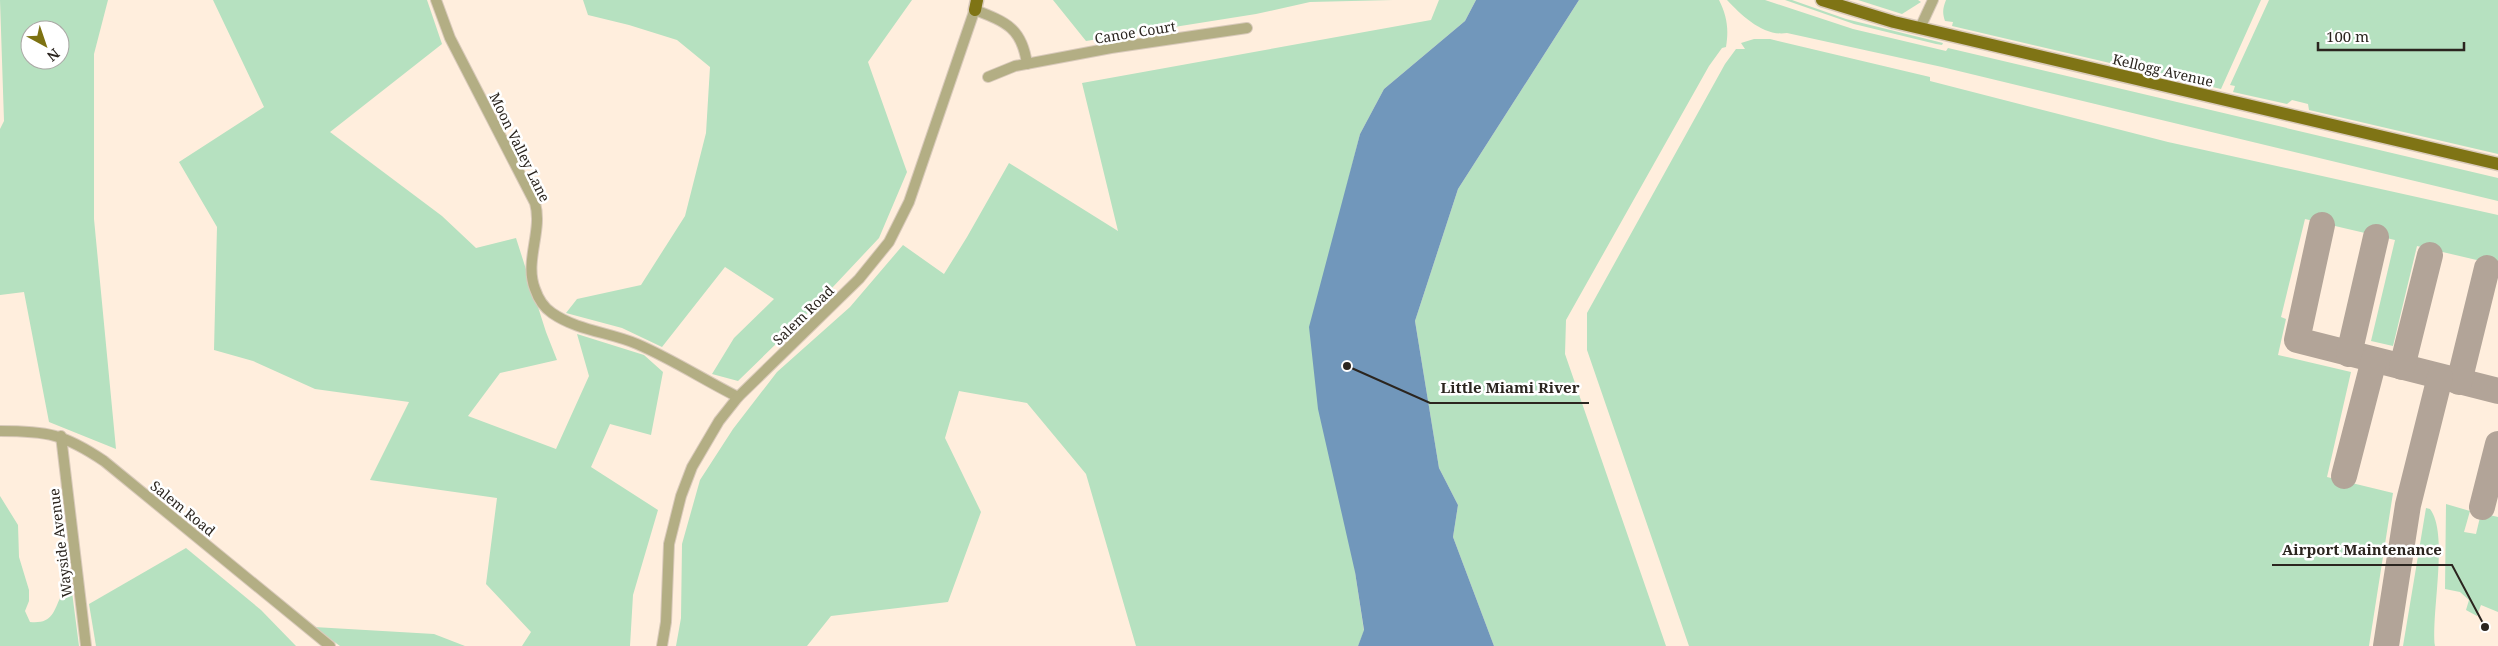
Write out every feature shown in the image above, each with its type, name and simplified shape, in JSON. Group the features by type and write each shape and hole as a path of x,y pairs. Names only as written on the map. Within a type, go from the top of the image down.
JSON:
{"main road":[{"name":"Kellogg Avenue","path":"1822,0 1920,28 2498,164"}],"street":[{"name":"Moon Valley Lane","path":"436,0 450,38 535,203 538,222 530,273 534,288 543,306 550,312 576,326 636,343 738,397"},
{"path":"1920,28 1933,0"},
{"name":"Salem Road","path":"662,646 666,622 667,561 676,511 692,467 738,397 859,279 889,242 909,202 977,3"},
{"path":"977,3 1009,25 1022,42 1027,64"},
{"name":"Canoe Court","path":"988,76 999,71 1027,64 1111,48 1247,28"},
{"name":"Salem Road","path":"0,431 37,431 61,436 80,445 104,461 330,646"},
{"name":"Wayside Avenue","path":"61,436 86,646"}],"green space":[{"path":"0,0 108,0 94,54 94,219 116,449 49,422 24,292 0,295 0,129 4,121"},
{"path":"213,0 427,0 442,44 330,132 442,216 476,248 516,238 546,332 557,360 500,373 468,416 556,449 589,376 577,334 644,355 663,372 651,435 610,424 591,467 658,510 633,595 630,646 522,646 531,632 486,584 497,498 370,480 409,402 315,389 253,361 214,350 217,227 179,162 264,107"},
{"path":"583,0 912,0 868,62 907,172 879,238 815,306 738,381 712,374 734,338 774,299 725,267 662,347 622,328 566,313 577,299 641,285 685,216 706,133 710,67 677,40 588,15"},
{"path":"1053,0 1393,0 1310,2 1256,14 1086,41"},
{"path":"1439,0 1476,0 1465,21 1384,89 1360,134 1339,217 1355,572 1364,631 1358,646 1136,646 1086,474 1027,403 959,391 945,438 981,512 948,602 831,616 807,646 676,646 681,618 682,544 700,480 733,429 777,372 850,307 903,245 944,274 1009,163 1118,231 1082,83 1431,20"},
{"path":"1579,0 1719,0 1727,23 1726,47 1722,48 1709,66 1566,320 1565,354 1666,646 1494,646 1453,537 1458,505 1439,468 1415,321 1458,189"},
{"path":"1727,0 1765,0 1853,29 1946,51 1948,48 2498,178 2498,201 1942,67 1787,33 1770,32 1747,19"},
{"path":"1785,0 1792,0 1846,19 1943,43 1942,45 1936,44 1854,24"},
{"path":"1858,0 1918,0 1921,2 1902,14"},
{"path":"1946,0 2261,0 2221,89 1952,26 1953,22 1945,21 1944,18 1943,10"},
{"path":"2269,0 2498,0 2498,154 2309,110 2308,104 2292,100 2287,104 2233,92 2235,86 2230,85"},
{"path":"1754,39 1770,39 1930,77 1930,81 2168,142 2498,215 2498,265 2417,246 2393,346 2371,341 2395,240 2305,219 2281,317 2286,319 2278,355 2351,372 2327,477 2393,493 2369,646 1689,646 1587,350 1587,313 1725,64 1736,49 1745,49 1741,43"},
{"path":"0,496 18,525 19,557 29,590 29,601 25,611 30,622 47,619 51,616 61,596 72,592 79,646 0,646"},
{"path":"2446,504 2470,511 2464,532 2476,534 2481,513 2498,517 2498,612 2481,605 2477,616 2466,610 2469,600 2460,592 2445,589"},
{"path":"2426,508 2430,509 2436,520 2438,536 2435,646 2403,646"},
{"path":"186,548 261,610 296,646 96,646 89,604"},
{"path":"314,627 434,634 465,646 340,646"}],"water":[{"path":"1476,0 1579,0 1458,189 1415,321 1439,468 1458,505 1453,537 1494,646 1358,646 1364,630 1355,572 1318,409 1309,327 1360,134 1384,89 1465,21"}],"taxiway":[{"path":"2322,225 2297,340 2498,391"},
{"path":"2349,354 2376,237"},
{"path":"2402,367 2430,255"},
{"path":"2459,382 2487,268"},
{"path":"2344,476 2374,360"},
{"path":"2386,646 2408,505 2440,377"},
{"path":"2482,507 2498,444"}],"place":[{"name":"Little Miami River","path":"1347,366"},
{"name":"Airport Maintenance","path":"2485,627"}]}
